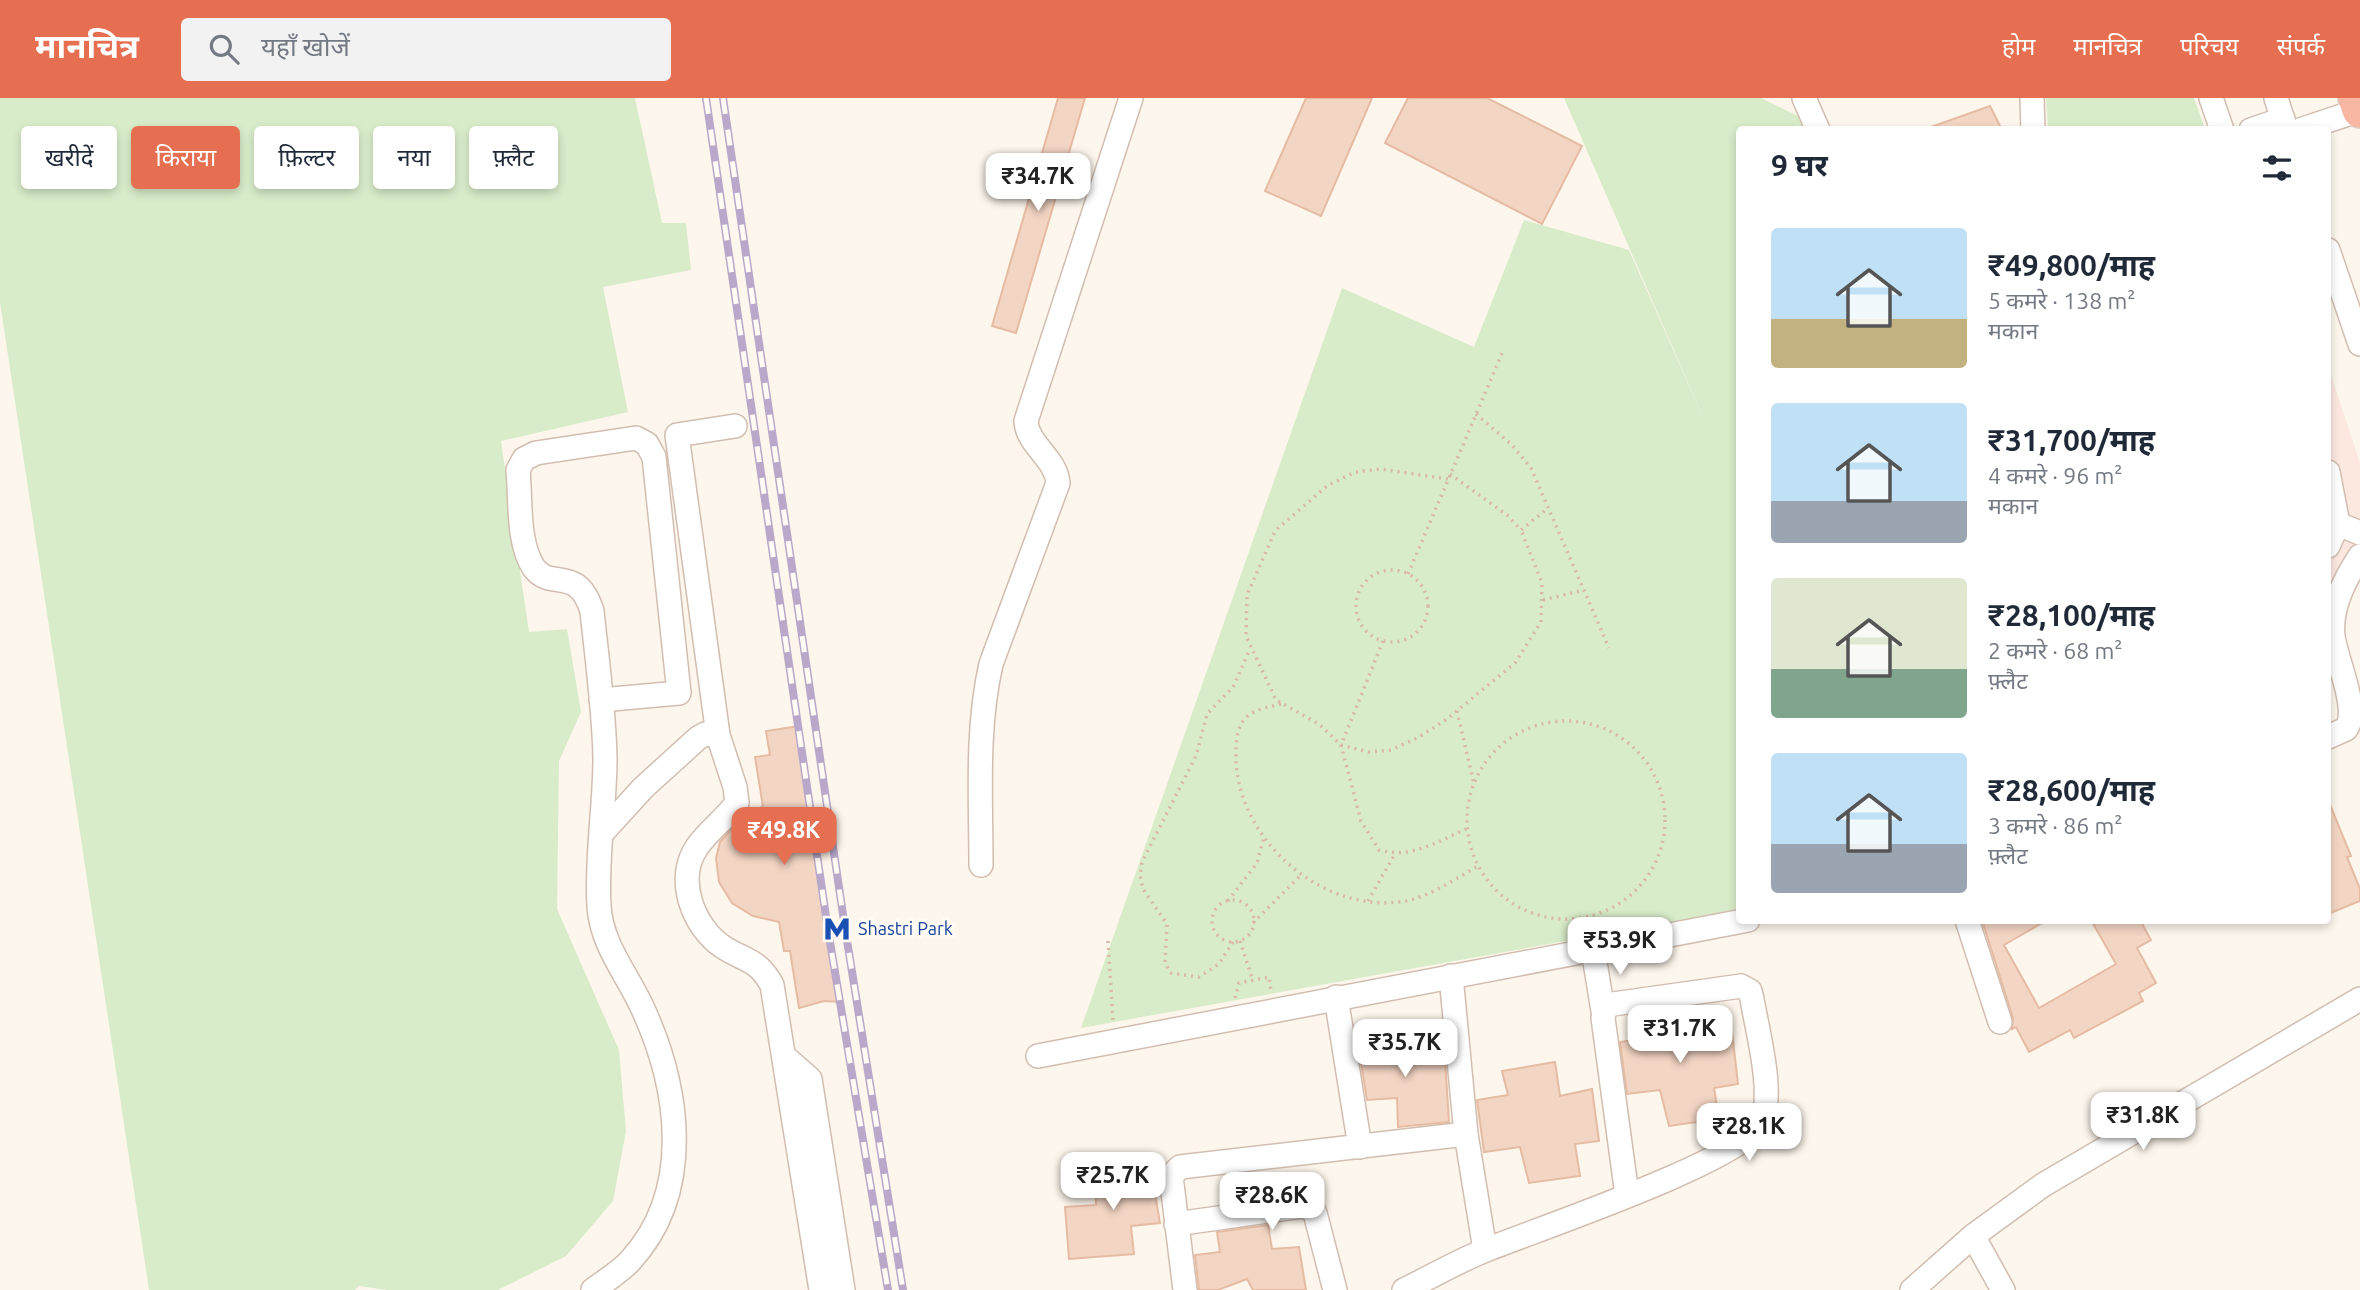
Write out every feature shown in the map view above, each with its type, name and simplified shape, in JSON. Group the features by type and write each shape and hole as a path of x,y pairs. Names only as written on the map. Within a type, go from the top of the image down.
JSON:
{"highway":[{"path":"2356,98 2360,110"}],"street":[{"path":"981,865 981,722 985,692 991,664 1058,483 1052,464 1027,431 1026,421 1131,98"},
{"path":"2032,98 2033,126"},
{"path":"2211,98 2221,126"},
{"path":"1802,100 1816,126"},
{"path":"2264,126 2286,119 2360,110"},
{"path":"2331,259 2360,344"},
{"path":"735,426 677,435 718,735 735,787 737,803 696,849 688,876 689,900 702,928 722,946 758,964 772,985 786,1058 821,1290"},
{"path":"593,1290 630,1261 649,1236 671,1186 674,1160 669,1082 646,1016 610,950 599,908 605,758 592,611 587,594 578,585 544,576 535,569 525,549 518,470 524,459 537,453 636,438 647,444 654,457 679,693 601,700"},
{"path":"2331,491 2338,524 2331,539"},
{"path":"2338,524 2360,533"},
{"path":"2331,736 2346,729 2353,712 2333,635 2344,583 2360,556"},
{"path":"602,833 643,788 698,738 718,735"},
{"path":"1038,1056 1736,922"},
{"path":"1967,924 2000,1022"},
{"path":"1593,950 1627,1195"},
{"path":"1451,976 1465,1134 1485,1250"},
{"path":"1405,1290 1485,1250 1627,1195 1732,1147 1751,1135 1761,1123 1767,1094 1752,999 1746,988 1741,986 1612,1002 1603,1011"},
{"path":"1336,997 1360,1147"},
{"path":"1912,1290 1973,1236 2043,1185 2360,999"},
{"path":"786,1058 810,1079 843,1290"},
{"path":"1185,1290 1171,1176 1180,1167 1465,1134"},
{"path":"1176,1224 1301,1206 1310,1208 1315,1213 1335,1290"},
{"path":"1973,1236 2003,1290"}],"path":[{"path":"1408,574 1503,351"},
{"path":"1476,414 1525,458 1609,648"},
{"path":"1380,469 1449,477 1507,515 1521,530 1532,554 1543,600 1541,622 1516,663 1457,711 1419,737 1391,750 1369,752 1341,745 1319,724 1276,700 1246,636 1247,595 1275,531 1327,486 1355,471 1380,469"},
{"path":"1521,530 1548,508"},
{"path":"1385,571 1408,574 1424,591 1427,614 1416,634 1406,639 1383,641 1363,628 1356,606 1358,594 1373,576 1385,571"},
{"path":"1543,600 1584,590"},
{"path":"1383,641 1341,745 1366,831 1379,850 1395,854 1413,852 1466,829"},
{"path":"1233,942 1219,964 1199,977 1171,973 1165,963 1167,924 1143,889 1140,875 1148,850 1196,756 1207,714 1233,687 1251,647"},
{"path":"1283,704 1255,710 1241,722 1235,745 1237,776 1242,794 1264,837 1302,874 1321,888 1368,902 1408,901 1478,866"},
{"path":"1457,711 1474,784"},
{"path":"1560,720 1592,724 1620,737 1644,759 1659,787 1665,820 1660,853 1643,883 1618,905 1587,918 1554,919 1522,909 1494,889 1478,866 1466,829 1469,797 1474,784 1481,768 1502,743 1529,727 1560,720"},
{"path":"1264,837 1257,863 1228,901 1216,909 1212,922 1218,935 1233,942 1240,941 1248,935 1253,923 1302,874"},
{"path":"1368,902 1395,854"},
{"path":"1228,901 1246,906 1253,923"},
{"path":"1108,941 1114,1043"},
{"path":"1240,941 1253,981"}],"shaded area":[{"path":"2331,375 2360,463 2360,534 2331,589"}],"green space":[{"path":"0,98 635,98 662,223 686,223 691,270 603,287 628,412 501,441 529,632 567,629 581,712 559,761 557,909 619,1050 626,1131 613,1201 566,1256 498,1290 387,1290 359,1286 355,1290 149,1290 0,302"},
{"path":"1564,98 1761,98 1800,117 1804,126 1736,126 1736,911 1081,1028 1342,288 1474,347 1524,220 1629,250 1713,440"},
{"path":"2046,98 2194,98 2204,126 2048,126"}],"building":[{"path":"1058,98 1085,98 1016,333 992,326"},
{"path":"1306,98 1372,98 1321,216 1265,191"},
{"path":"1408,98 1487,98 1582,146 1542,224 1385,143"},
{"path":"1990,106 2000,126 1934,126"},
{"path":"800,726 840,1002 824,1001 799,1008 790,951 784,951 779,922 753,916 732,903 719,882 716,858 720,842 748,811 763,807 755,757 770,755 766,731"},
{"path":"2331,807 2351,856 2347,857 2360,889 2360,901 2331,913"},
{"path":"1983,924 2040,924 2004,945 2039,1008 2116,964 2093,924 2142,924 2151,940 2137,948 2156,983 2139,993 2143,1001 2074,1038 2070,1030 2029,1052 2016,1027 2012,1029 2013,1018"},
{"path":"1695,1007 1700,1039 1732,1032 1738,1084 1714,1088 1719,1119 1669,1126 1660,1090 1627,1094 1620,1042 1647,1038 1642,1014"},
{"path":"1416,1032 1418,1061 1445,1059 1449,1122 1398,1127 1397,1098 1367,1100 1357,1039"},
{"path":"1555,1062 1560,1096 1592,1089 1599,1141 1575,1144 1580,1176 1529,1183 1520,1147 1484,1152 1477,1100 1508,1095 1502,1071"},
{"path":"1149,1159 1160,1223 1131,1226 1134,1254 1069,1259 1065,1207 1096,1205 1095,1166 1133,1165 1133,1161"},
{"path":"1268,1225 1272,1249 1299,1247 1306,1290 1253,1290 1247,1279 1218,1290 1199,1290 1195,1255 1220,1252 1217,1232"}],"railway":[{"path":"706,98 828,930 888,1290"},
{"path":"723,98 845,928 903,1290"}],"place":[{"name":"Shastri Park","path":"837,929"}]}
